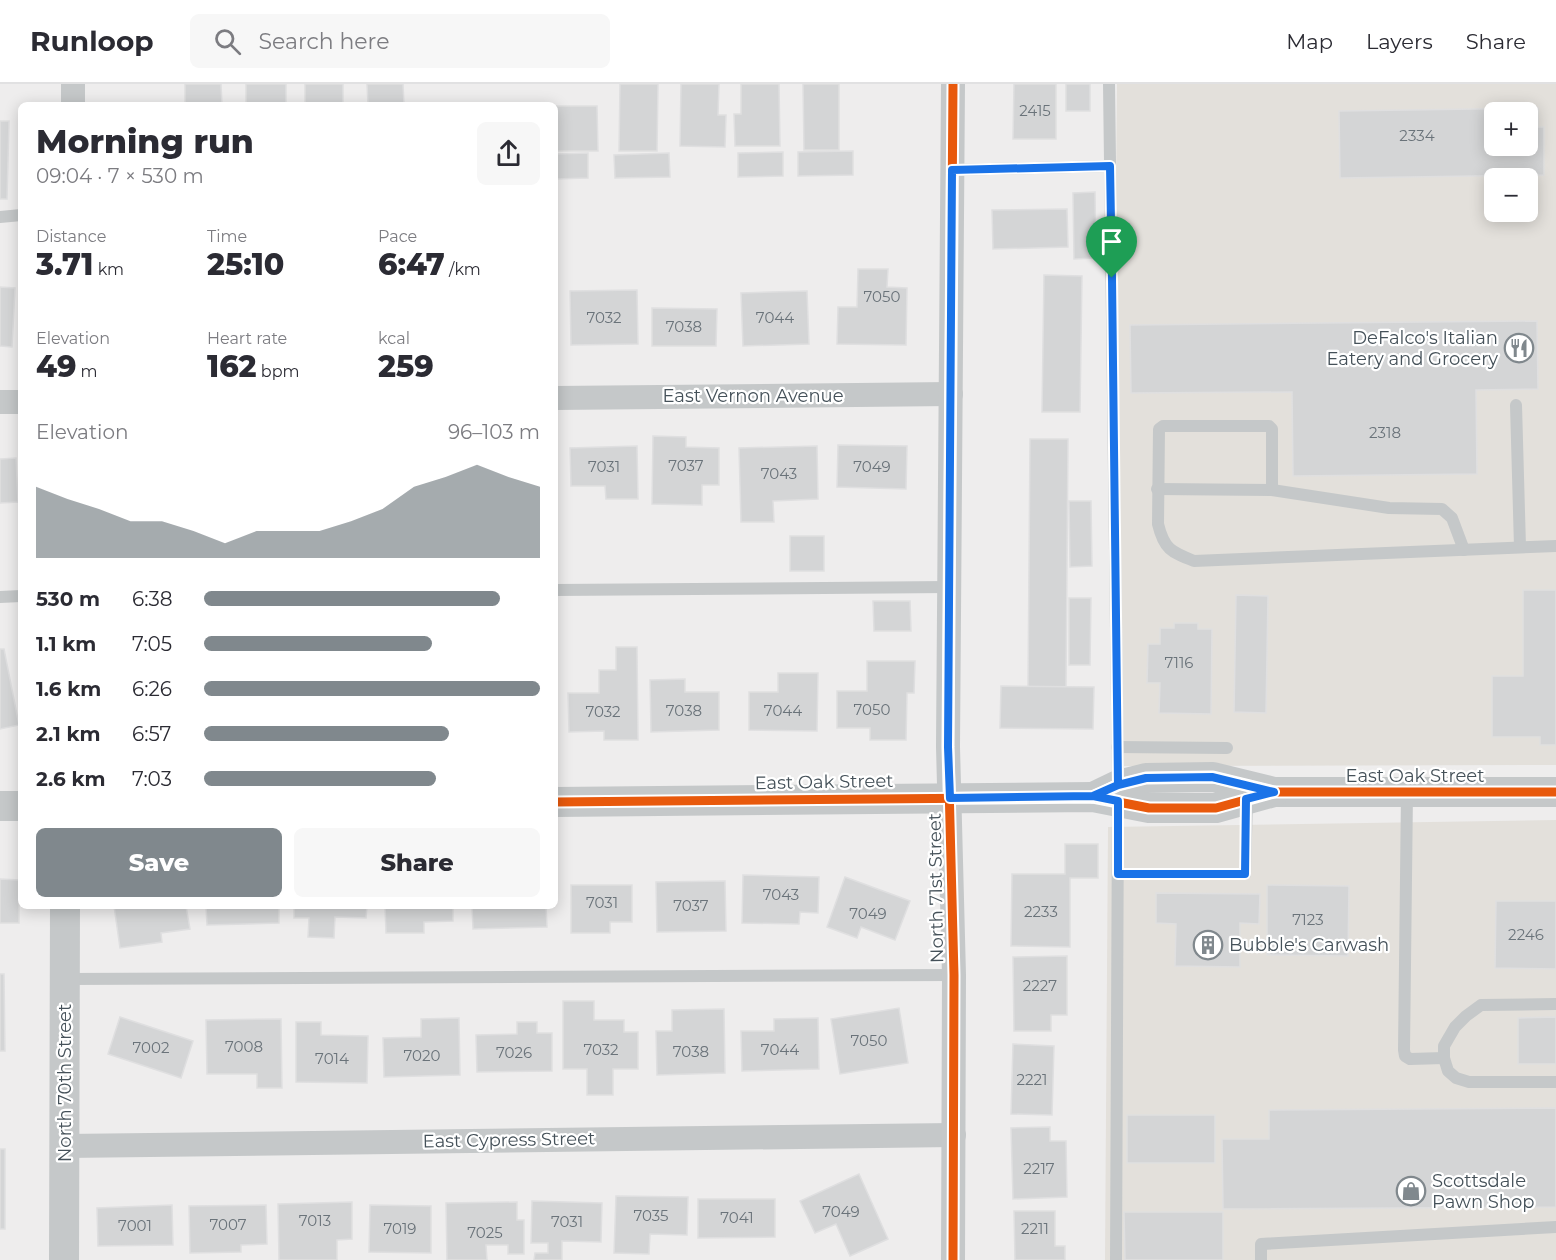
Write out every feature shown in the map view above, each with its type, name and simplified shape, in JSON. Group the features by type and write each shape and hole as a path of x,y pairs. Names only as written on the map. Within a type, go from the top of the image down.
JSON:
{"street":[{"path":"73,84 73,102"},
{"name":"North 71st Street","path":"953,84 948,747 954,975 953,1260"},
{"name":"East Vernon Avenue","path":"558,398 951,394"},
{"path":"0,402 18,402"},
{"name":"East Oak Street","path":"558,802 1110,794 1146,778 1212,777 1260,795 1556,792"},
{"path":"0,806 18,806"},
{"name":"North 70th Street","path":"64,1260 65,909"},
{"name":"East Cypress Street","path":"65,1146 954,1135"}],"lane":[{"path":"1109,84 1118,747 1110,794 1118,874 1116,1260"},
{"path":"952,170 1110,166"},
{"path":"0,217 18,215"},
{"path":"1516,405 1520,547"},
{"path":"1272,490 1272,429 1269,426 1163,426 1157,433 1158,524 1161,538 1171,552 1194,561 1556,546"},
{"path":"1157,489 1272,490 1389,508 1442,509 1452,518 1464,550"},
{"path":"558,590 949,587"},
{"path":"0,597 18,596"},
{"path":"1118,747 1227,748"},
{"path":"1407,792 1404,1050 1405,1056 1410,1059 1444,1058"},
{"path":"1118,874 1245,874 1260,795"},
{"path":"64,979 954,975"},
{"path":"1556,1004 1481,1005 1455,1028 1444,1046 1444,1058 1448,1071 1456,1078 1469,1082 1556,1082"},
{"path":"1261,1260 1261,1244 1556,1227"}],"shaded area":[{"path":"1117,84 1556,84 1556,765 1124,766 1116,194"},
{"path":"1556,820 1556,1260 1105,1260 1108,827"}],"building":[{"path":"185,84 221,84 222,102 185,102"},
{"path":"246,84 286,84 286,102 246,102"},
{"path":"305,84 343,84 343,102 305,102"},
{"path":"367,84 403,84 404,102 368,102"},
{"path":"620,84 658,84 657,151 619,151"},
{"path":"681,84 719,84 718,115 726,115 725,147 680,146"},
{"path":"741,84 779,84 780,146 735,146 734,114 741,114"},
{"path":"803,84 839,84 839,150 804,150"},
{"path":"1014,84 1056,84 1056,139 1013,139"},
{"path":"1066,84 1090,84 1090,111 1066,111"},
{"path":"558,106 597,106 598,151 558,151"},
{"path":"1484,109 1484,156 1538,156 1538,127 1544,127 1544,175 1538,175 1538,168 1484,168 1484,176 1340,178 1339,111"},
{"path":"0,121 9,121 7,199 0,199"},
{"path":"853,151 853,175 798,176 798,152"},
{"path":"783,152 783,176 738,177 738,153"},
{"path":"588,153 588,178 558,179 558,154"},
{"path":"669,153 670,177 615,178 614,155"},
{"path":"1095,192 1096,258 1074,259 1073,193"},
{"path":"1067,209 1068,247 993,249 992,210"},
{"path":"858,269 888,269 887,287 907,288 906,345 837,344 838,307 857,307"},
{"path":"1044,275 1082,276 1080,412 1042,412"},
{"path":"0,287 15,288 12,347 0,346"},
{"path":"637,290 638,344 571,345 570,291"},
{"path":"807,291 809,344 743,346 741,293"},
{"path":"652,308 717,309 716,346 652,346"},
{"path":"1537,321 1538,389 1476,390 1477,474 1293,476 1292,392 1131,393 1130,325"},
{"path":"653,436 686,437 686,447 719,448 719,485 702,485 702,505 652,504"},
{"path":"1030,439 1068,439 1066,687 1028,687"},
{"path":"838,445 907,446 906,489 837,487"},
{"path":"637,446 638,499 606,499 605,486 571,486 570,448"},
{"path":"817,446 818,499 773,501 774,522 741,522 739,448"},
{"path":"16,458 18,502 0,503 0,459"},
{"path":"1069,501 1091,501 1092,566 1070,567"},
{"path":"790,536 824,536 824,571 790,571"},
{"path":"1523,590 1556,590 1556,745 1540,745 1540,737 1492,737 1492,676 1523,676"},
{"path":"1236,595 1268,596 1266,713 1234,712"},
{"path":"1069,598 1091,598 1090,665 1069,665"},
{"path":"873,601 910,601 911,631 874,631"},
{"path":"1174,623 1198,623 1198,629 1212,629 1211,714 1159,713 1160,683 1147,683 1148,644 1160,644 1160,628 1174,628"},
{"path":"616,647 637,647 638,740 604,740 604,731 569,732 568,693 599,693 599,670 616,670"},
{"path":"0,649 4,649 18,725 0,729"},
{"path":"867,661 915,661 914,693 907,693 906,740 870,740 870,728 837,728 837,691 867,691"},
{"path":"778,673 818,673 817,731 749,730 749,692 778,692"},
{"path":"685,679 685,692 719,692 719,730 651,732 650,680"},
{"path":"1001,686 1094,687 1093,729 1000,728"},
{"path":"1065,844 1098,844 1098,878 1070,878 1070,947 1011,946 1012,874 1065,874"},
{"path":"743,875 819,877 818,913 800,912 799,924 742,923"},
{"path":"845,877 910,901 895,940 861,927 857,938 827,927"},
{"path":"0,879 18,880 19,923 0,923"},
{"path":"725,881 726,931 657,932 656,882"},
{"path":"571,885 632,885 632,922 610,922 610,933 571,933"},
{"path":"1267,885 1349,886 1348,956 1267,955"},
{"name":"Bubble's Carwash","path":"1156,893 1260,894 1259,924 1240,923 1240,967 1175,966 1176,924 1156,923"},
{"path":"1496,901 1556,901 1556,969 1495,968"},
{"path":"114,909 187,909 190,929 161,933 162,942 120,948"},
{"path":"206,909 279,909 279,923 207,925"},
{"path":"294,909 367,909 366,918 335,917 334,938 308,937 309,918 294,918"},
{"path":"385,909 453,909 453,921 424,922 424,933 386,933"},
{"path":"472,909 546,909 547,927 473,929"},
{"path":"1067,956 1067,1015 1051,1015 1051,1031 1014,1031 1013,957"},
{"path":"0,974 4,974 5,1051 0,1051"},
{"path":"563,1001 594,1001 594,1020 624,1020 624,1032 638,1032 638,1069 613,1069 613,1095 587,1095 587,1069 563,1069"},
{"path":"899,1008 908,1063 840,1074 831,1019"},
{"path":"724,1009 725,1073 657,1075 656,1031 672,1031 672,1010"},
{"path":"120,1017 193,1041 181,1078 108,1054"},
{"path":"1556,1017 1556,1064 1518,1064 1518,1018"},
{"path":"459,1018 460,1075 384,1077 383,1038 421,1037 421,1019"},
{"path":"818,1018 819,1069 742,1071 741,1031 774,1031 774,1019"},
{"path":"281,1019 282,1088 257,1088 257,1074 207,1074 206,1020"},
{"path":"296,1022 321,1022 321,1035 368,1036 367,1083 296,1082"},
{"path":"517,1022 537,1022 537,1033 552,1033 552,1071 477,1072 476,1035 517,1034"},
{"path":"1013,1044 1054,1046 1052,1115 1011,1114"},
{"path":"1556,1108 1556,1207 1223,1209 1222,1139 1269,1139 1269,1110"},
{"path":"1127,1115 1215,1115 1215,1163 1127,1163"},
{"path":"1050,1127 1050,1141 1066,1141 1067,1197 1013,1199 1011,1128"},
{"path":"0,1149 5,1149 5,1229 0,1229"},
{"path":"859,1174 888,1239 850,1256 836,1224 815,1233 800,1201"},
{"path":"616,1196 688,1197 687,1235 650,1234 649,1254 614,1253"},
{"path":"698,1199 775,1199 775,1237 698,1238"},
{"path":"532,1201 602,1203 601,1242 562,1241 562,1260 534,1260 535,1253 548,1253 548,1243 531,1243"},
{"path":"352,1202 352,1239 337,1240 337,1260 279,1260 278,1204"},
{"path":"517,1202 517,1220 524,1220 524,1254 508,1254 508,1245 486,1245 487,1260 447,1260 446,1203"},
{"path":"172,1205 173,1245 98,1246 97,1208"},
{"path":"266,1205 267,1244 241,1245 241,1252 190,1253 189,1206"},
{"path":"370,1205 431,1206 431,1253 369,1252"},
{"path":"1014,1211 1055,1211 1055,1246 1065,1246 1065,1260 1015,1260"},
{"path":"1124,1212 1223,1212 1223,1260 1125,1260"}],"cycle path":[{"path":"953,84 948,747 954,975 953,1260"},
{"path":"1093,797 1118,785 1146,778 1213,777 1274,792 1556,792"},
{"path":"558,802 1093,797 1149,808 1216,808 1274,792"}],"place":[{"name":"DeFalco's Italian Eatery and Grocery","path":"1519,348"},
{"name":"Bubble's Carwash","path":"1208,945"},
{"name":"Scottsdale Pawn Shop","path":"1411,1191"}],"route":[{"path":"1112,278 1110,166 952,170 948,747 950,798 1093,796 1118,785 1146,778 1212,777 1274,792 1246,799 1245,874 1118,874 1118,801 1093,796 1118,785 1112,278"}]}
